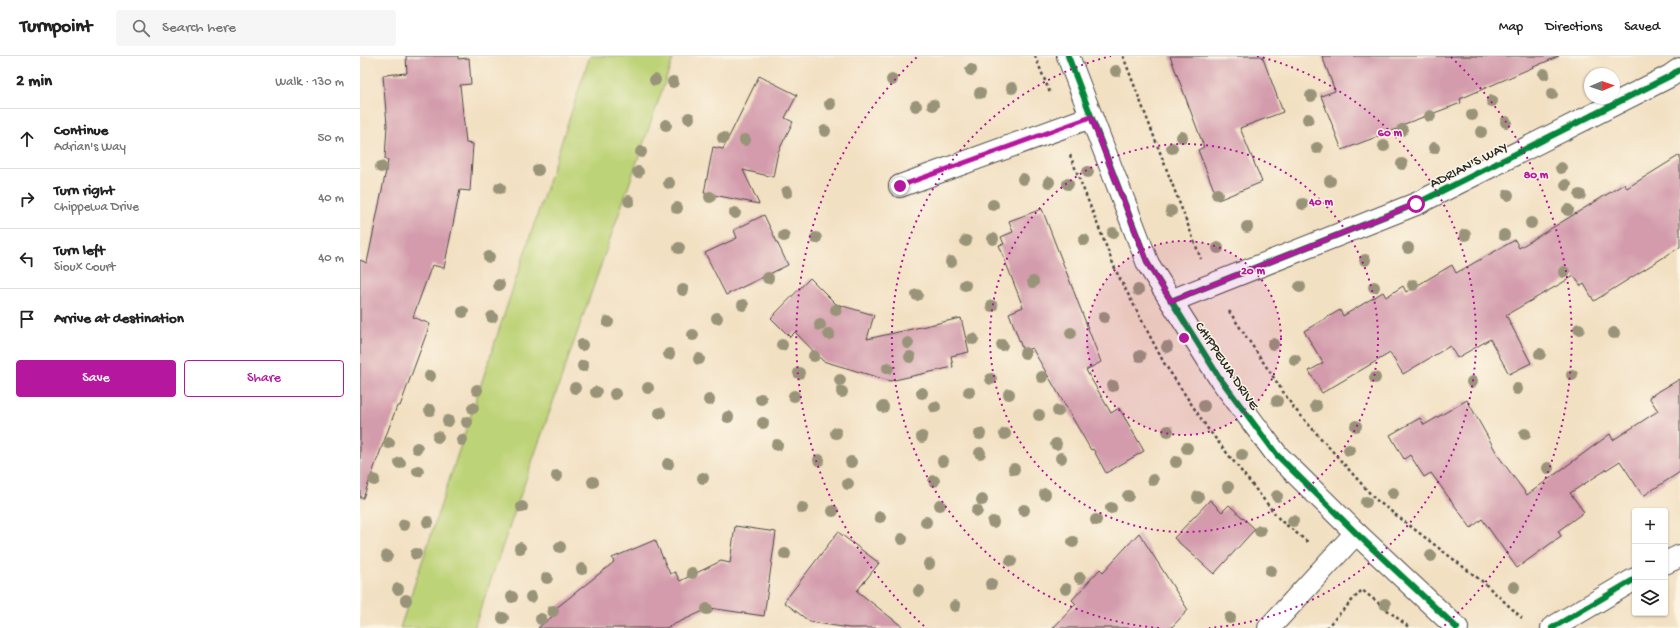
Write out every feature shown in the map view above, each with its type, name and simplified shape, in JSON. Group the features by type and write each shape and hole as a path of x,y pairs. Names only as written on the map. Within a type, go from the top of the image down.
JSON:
{"street":[{"name":"CHIPPEWA DRIVE","path":"1068,56 1148,264 1219,377 1277,455 1356,533 1457,628"},
{"name":"ADRIAN'S WAY","path":"1171,301 1416,204 1670,76 1680,68"},
{"path":"900,186 1091,117"},
{"path":"1270,628 1356,533"},
{"path":"1668,562 1680,556"},
{"path":"1552,628 1633,580"}],"path":[{"path":"1035,56 1052,97"},
{"path":"1123,56 1201,259"},
{"path":"1229,311 1294,408 1375,498 1483,582 1522,618"},
{"path":"1326,628 1362,590 1410,628"}],"green space":[{"path":"590,56 674,56 474,628 400,628"}],"building":[{"path":"406,56 458,56 458,59 469,58 471,84 460,85 466,143 473,144 470,191 460,190 444,268 432,265 413,317 430,324 400,406 397,406 363,498 360,498 360,260 367,263 388,161 385,159 387,125 383,75 407,73"},
{"path":"1170,56 1262,56 1283,112 1240,128 1262,182 1218,200 1198,150 1204,147"},
{"path":"1322,56 1559,56 1460,99 1461,103 1399,126 1400,128 1342,150 1321,96 1335,91"},
{"path":"759,76 797,95 785,118 793,122 778,152 773,177 743,170 759,204 704,193 713,147 723,149"},
{"path":"1680,155 1680,247 1594,301 1584,284 1581,286 1574,276 1506,315 1531,363 1509,374 1490,339 1457,358 1450,346 1403,374 1390,353 1322,393 1309,371 1323,363 1304,331 1340,310 1343,316 1383,292 1386,297 1403,286 1406,292 1452,265 1456,273 1515,240 1519,248 1624,184 1627,188"},
{"path":"1042,209 1101,362 1086,370 1111,413 1119,408 1144,451 1106,473 1032,348 1023,351 1009,313 1023,307 999,245 1004,244 1001,237 1013,232 1009,221"},
{"path":"764,215 788,265 726,295 705,253 737,238 734,230"},
{"path":"810,278 836,304 874,315 867,339 961,318 969,352 951,356 953,367 890,381 823,361 795,332 790,337 771,318"},
{"path":"1680,379 1680,472 1643,496 1620,461 1570,493 1584,512 1558,531 1561,536 1517,568 1482,519 1471,528 1431,473 1424,477 1410,455 1404,459 1390,435 1420,418 1424,425 1467,400 1499,457 1527,495 1610,434 1613,440 1658,411 1649,397"},
{"path":"1210,500 1222,512 1229,505 1255,529 1214,574 1174,538"},
{"path":"735,526 776,532 764,616 710,608 666,628 538,628 558,612 555,609 614,562 612,558 655,540 670,574 675,572 680,581 721,561 730,563"},
{"path":"838,532 879,563 857,591 904,628 849,628 810,622 784,602"},
{"path":"1139,533 1188,610 1171,628 1053,628 1076,604 1072,600 1100,569 1103,572"}],"cycle path":[{"path":"1068,56 1148,264 1219,377 1277,455 1356,533 1457,628"},
{"path":"1171,301 1416,204 1670,76 1680,69"},
{"path":"1552,628 1633,580"}],"route":[{"path":"900,186 1091,117 1148,264 1171,301 1416,204"}]}
